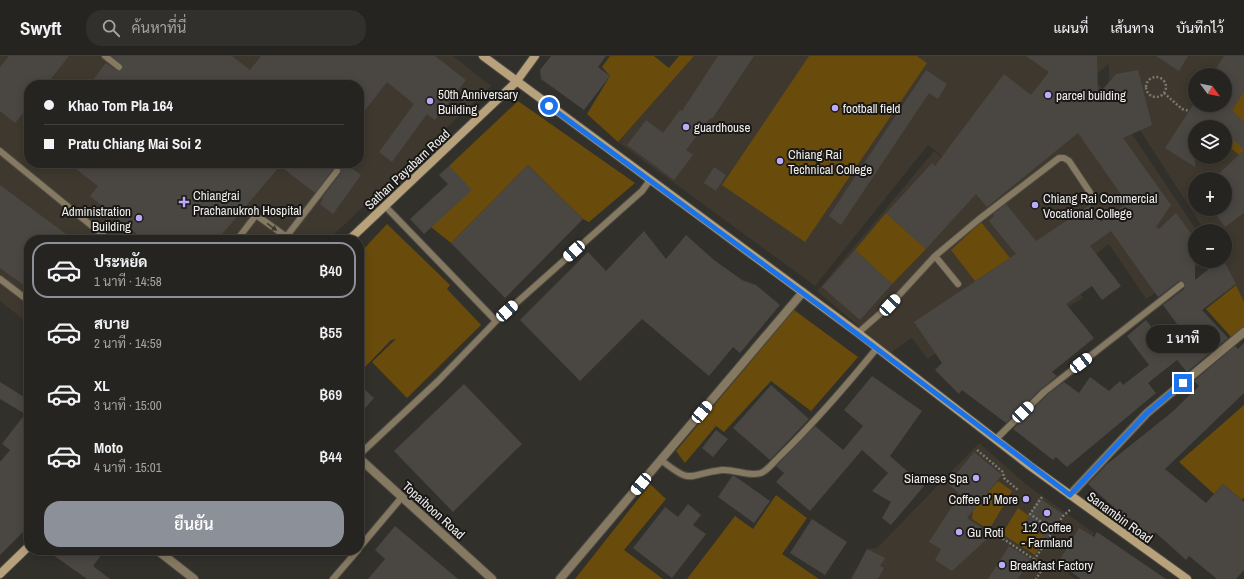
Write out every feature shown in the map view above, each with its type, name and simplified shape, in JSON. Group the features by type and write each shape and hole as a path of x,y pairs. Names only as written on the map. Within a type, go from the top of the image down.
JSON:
{"street":[{"name":"Sanambin Road","path":"483,56 516,82 803,292 1080,503 1186,579"},
{"name":"Sathan Payabarn Road","path":"354,235 516,82 535,56"},
{"path":"560,579 803,292"},
{"path":"1070,495 1147,413 1244,332"},
{"name":"Topaiboon Road","path":"364,462 487,577"},
{"path":"0,574 24,551"},
{"path":"163,555 194,579"}],"lane":[{"path":"105,56 119,67"},
{"path":"0,151 103,235"},
{"path":"858,334 890,305 936,256 978,220 1059,158 1064,158 1069,161 1093,197"},
{"path":"291,235 337,171"},
{"path":"364,452 438,381 496,321 642,191 650,180"},
{"path":"385,206 496,321"},
{"path":"241,235 256,215 285,235"},
{"path":"936,256 958,284"},
{"path":"0,279 24,297"},
{"path":"996,439 1044,392 1181,284"},
{"path":"661,460 682,476 691,478 723,470 755,474 763,473 794,443 842,391 877,348"},
{"path":"364,542 402,497"},
{"path":"333,579 353,555"}],"path":[{"path":"1154,77 1161,78 1166,87 1164,93 1159,97 1152,97 1147,93 1146,83 1154,77"},
{"path":"1164,93 1182,109 1188,111"},
{"path":"977,450 1003,472 1004,478 1018,490"},
{"path":"1042,497 1030,514 1054,530"},
{"path":"1034,560 1063,516 1080,503"},
{"path":"996,534 1044,566 1036,579"}],"shaded area":[{"name":"Chiangrai Prachanukroh Hospital","path":"0,56 453,56 491,86 333,235 24,235 24,320 0,301"},
{"path":"610,56 654,56 669,68 679,56 694,56 618,142 587,114 610,76 602,67"},
{"name":"Chiang Rai Technical College","path":"694,56 1244,56 1244,302 1227,268 1232,268 1232,224 1200,224 1195,216 1232,216 1232,172 1188,172 1188,205 1109,82 1109,64 968,177 928,145 815,286 618,142"},
{"name":"football field","path":"809,56 917,56 927,63 805,242 722,185"},
{"name":"Chiang Rai Commercial Vocational College","path":"1093,78 1100,86 1192,224 1188,224 1188,268 1194,268 1146,299 1109,244 1068,275 1083,298 1031,329 1011,306 927,359 912,338 890,353 817,291 934,151 967,179"},
{"path":"1244,91 1244,159 1232,149 1232,120 1225,120"},
{"path":"518,101 635,183 589,222 583,219 528,165 451,243 431,227 471,190 449,166"},
{"path":"886,213 926,249 892,284 855,250"},
{"path":"981,222 1010,258 975,281 951,250"},
{"path":"387,224 450,285 447,289 481,325 407,398 372,362 396,339 391,340 365,367 364,366 364,249"},
{"path":"1236,285 1244,302 1244,327 1231,337 1206,309"},
{"path":"794,310 858,357 811,411 771,381 724,432 716,426 685,463 676,451"},
{"path":"1244,405 1244,497 1242,500 1223,484 1214,494 1179,462"},
{"path":"979,443 1027,485 1094,533 1068,573 1075,579 850,579 867,549 877,548"},
{"path":"998,481 1012,491 989,530 972,519 973,510"},
{"path":"650,484 666,499 624,550 663,579 575,579"},
{"path":"776,495 807,518 782,554 819,579 687,579 735,516 753,529"},
{"path":"1018,508 1050,530 1035,555 1002,534"}],"building":[{"path":"9,56 69,56 50,80 24,80 24,112 15,123 0,111 0,67"},
{"name":"50th Anniversary Building","path":"112,56 232,56 250,70 261,56 435,56 466,80 435,120 427,114 392,162 379,152 414,104 387,82 364,112 364,80 93,80 106,63 117,71 122,70 123,65"},
{"path":"551,56 606,56 598,67 610,76 584,110 541,79 540,70"},
{"path":"718,56 754,56 712,119 710,118 686,150 693,155 674,180 627,145 646,120 663,133 680,110 682,111"},
{"path":"1026,56 1097,56 1098,95 1116,74 1138,70 1152,125 1123,138 1171,205 1156,227 1159,229 1176,213 1188,229 1188,268 1195,268 1195,280 1210,268 1228,268 1236,284 1202,310 1228,338 1187,372 1177,360 1148,383 1156,393 1067,467 1056,457 1053,460 1013,429 1047,395 1064,382 1079,393 1090,377 1109,391 1120,381 1123,385 1149,365 1127,336 1146,320 1168,349 1186,336 1163,305 1184,289 1185,283 1179,281 1158,297 1111,231 1090,246 1121,286 1102,300 1092,286 1066,304 1094,338 1052,372 1057,376 1041,389 1006,423 962,390 959,394 935,370 942,363 914,322 1016,254 989,221 994,216 993,214 1006,204 1036,241 1090,205 1101,222 1127,203 1078,133 987,207 976,194 926,249 886,213 932,163 935,166 1004,74 1031,95 1049,72"},
{"path":"1156,56 1188,56 1179,71"},
{"path":"1224,56 1244,56 1244,91 1232,110 1232,68 1216,68"},
{"path":"926,70 947,84 938,99 929,93 841,225 829,216"},
{"path":"1232,110 1244,122 1244,150 1232,138 1232,120 1188,120 1188,163 1165,148 1188,112 1232,112"},
{"path":"1244,150 1244,213 1229,224 1223,224 1217,216 1232,216 1232,172 1220,172 1229,164 1232,164 1232,161"},
{"path":"528,165 583,219 505,298 451,243"},
{"path":"449,166 472,190 424,234 410,219 448,184 439,175"},
{"path":"714,167 726,175 716,191 704,183"},
{"path":"75,168 278,168 221,235 138,235 90,196 98,186"},
{"path":"283,168 334,168 315,193"},
{"path":"340,168 352,168 361,175 333,214 320,204 323,199 322,198 341,173"},
{"path":"0,185 67,235 24,235 24,285 0,268"},
{"path":"644,231 666,259 686,235 714,260 742,280 756,285 780,305 740,353 733,347 709,376 642,319 580,381 520,320 588,252 606,271"},
{"path":"855,250 892,284 860,320 822,287"},
{"path":"1244,343 1244,393 1165,469 1206,503 1223,484 1244,502 1244,570 1236,579 1217,579 1189,556 1186,560 1155,532 1151,538 1130,518 1128,520 1088,484 1107,464 1171,413 1199,386 1194,381 1235,346 1238,349"},
{"path":"872,376 922,411 890,456 924,486 891,525 882,518 891,502 872,491 888,473 862,450 810,511 776,482 784,473 776,466 815,426 843,450 863,426 844,410"},
{"path":"0,382 24,397 24,413 0,399"},
{"path":"464,384 522,444 453,512 394,451"},
{"path":"771,385 809,419 770,460 733,428"},
{"path":"364,389 374,398 364,409"},
{"path":"24,415 24,531 0,555 0,462 10,450 2,444"},
{"path":"716,430 728,439 713,457 702,448"},
{"path":"974,452 1002,475 967,518 984,529 980,535 987,539 952,571 935,560 941,549 929,542 960,494 948,484"},
{"path":"733,475 770,501 754,523 718,497"},
{"path":"1039,498 1063,514 1047,538 1024,524"},
{"path":"688,504 701,515 693,525 706,534 672,578 633,548 665,507 678,517"},
{"path":"812,519 847,542 825,575 790,553"},
{"path":"395,526 458,579 368,579 385,559 375,550"},
{"path":"1079,528 1094,537 1097,532 1166,579 1081,579 1058,563"},
{"path":"1009,546 1030,559 1018,579 988,579"},
{"path":"867,549 885,558 880,566 884,568 878,579 852,579"},
{"path":"53,555 101,555 93,566 110,579 87,579"}],"place":[{"name":"parcel building","path":"1048,95"},
{"name":"50th Anniversary Building","path":"430,101"},
{"name":"football field","path":"835,108"},
{"name":"guardhouse","path":"686,127"},
{"name":"Chiang Rai Technical College","path":"780,161"},
{"name":"Chiangrai Prachanukroh Hospital","path":"184,202"},
{"name":"Chiang Rai Commercial Vocational College","path":"1035,205"},
{"name":"Administration Building","path":"139,218"},
{"name":"Siamese Spa","path":"976,478"},
{"name":"Coffee n' More","path":"1026,499"},
{"name":"1:2 Coffee - Farmland","path":"1047,513"},
{"name":"Gu Roti","path":"959,532"},
{"name":"Breakfast Factory","path":"1002,565"}],"route":[{"path":"549,106 858,334 1070,495 1147,413 1183,383"}]}
